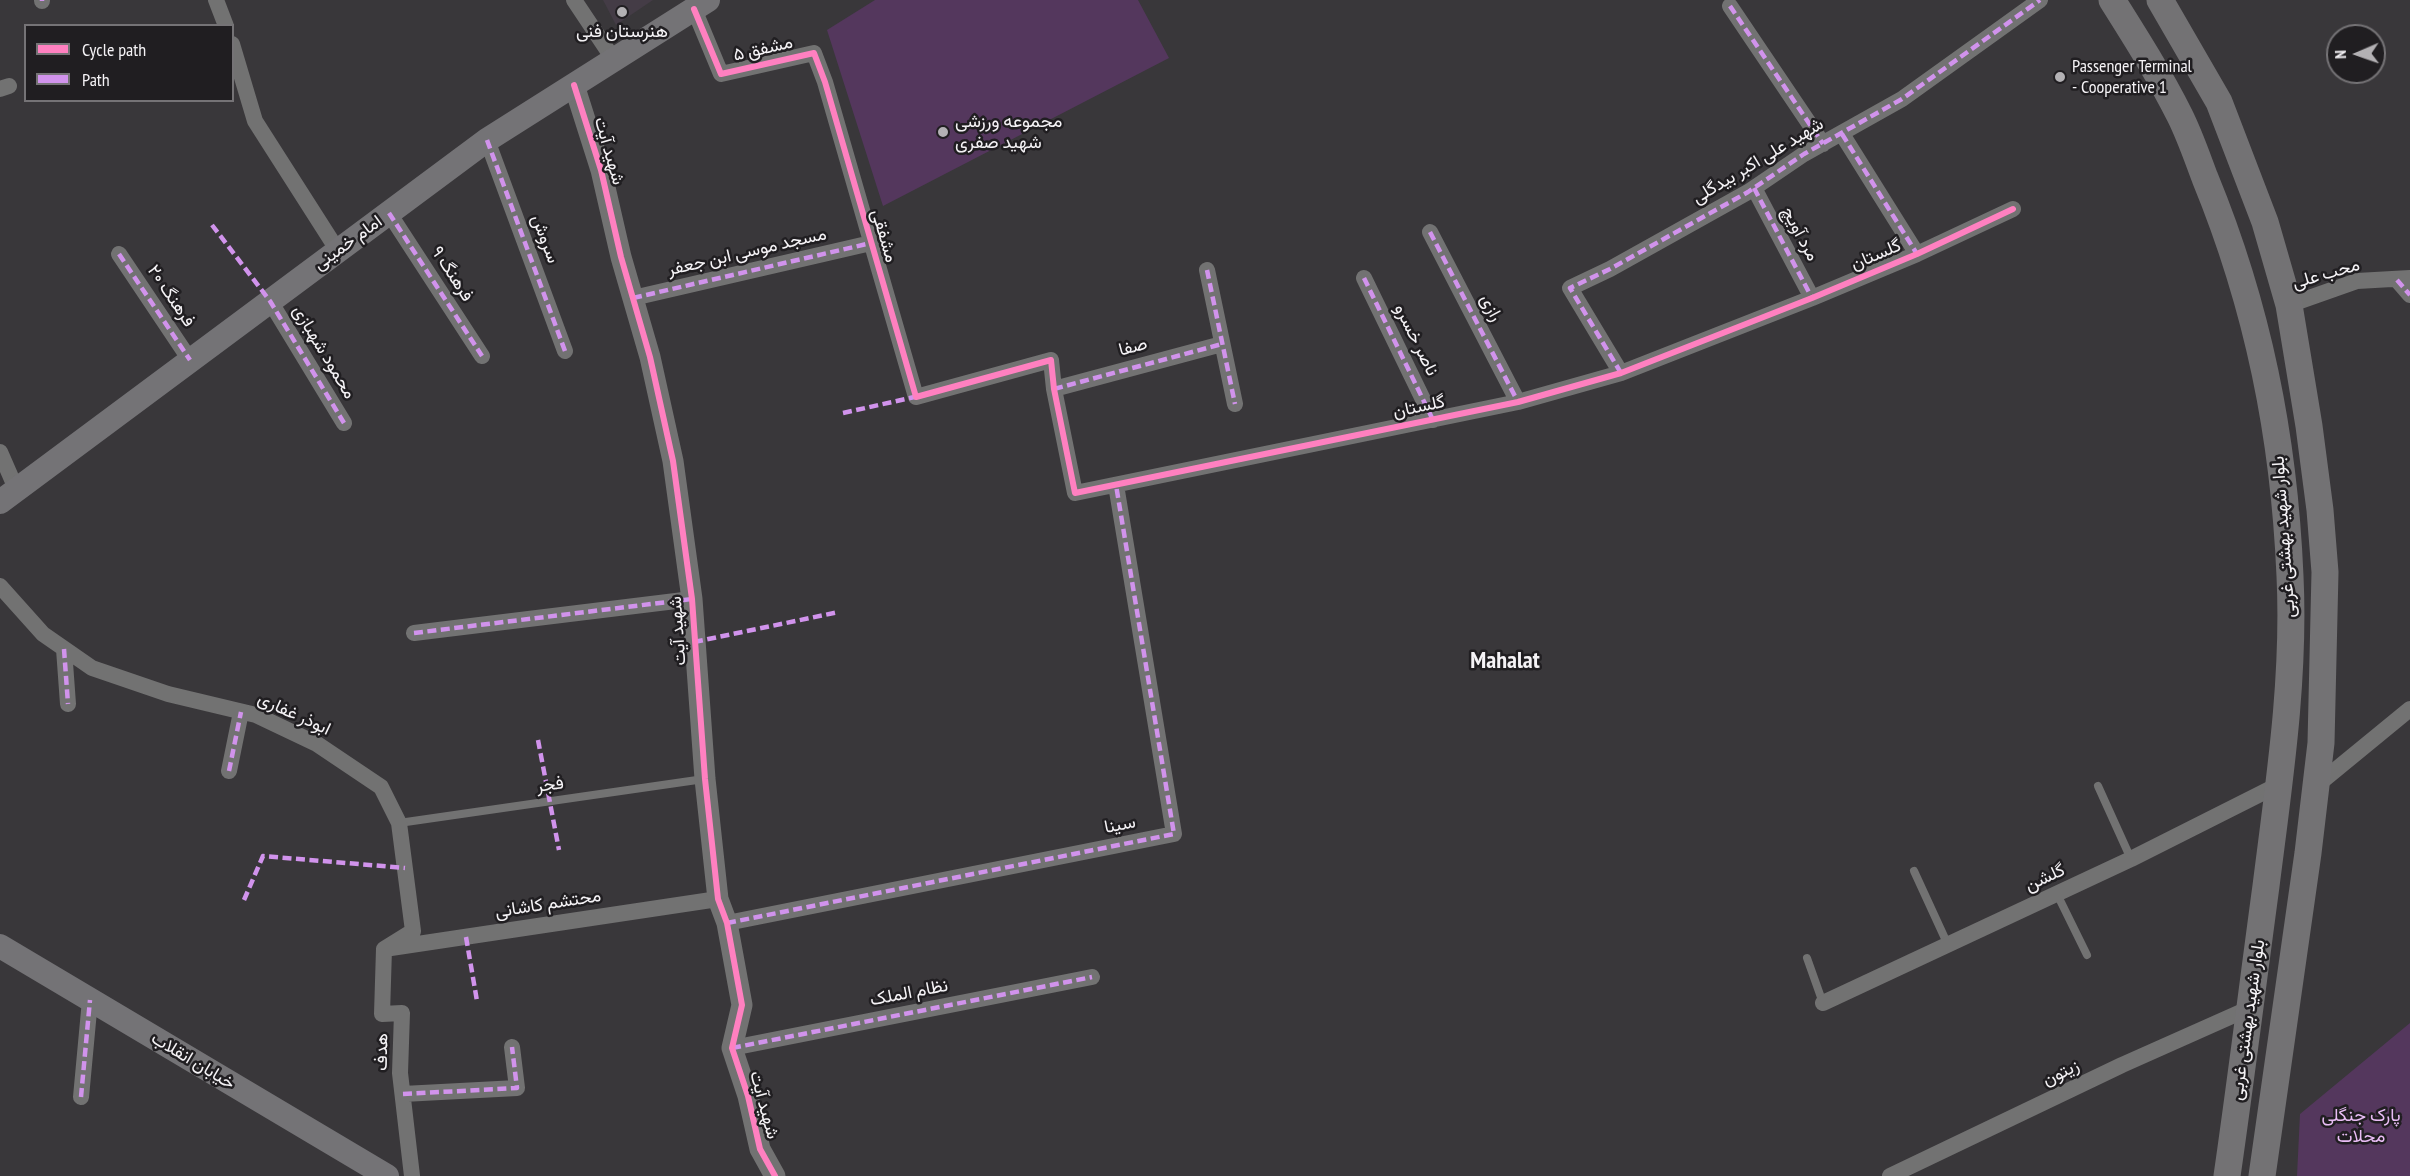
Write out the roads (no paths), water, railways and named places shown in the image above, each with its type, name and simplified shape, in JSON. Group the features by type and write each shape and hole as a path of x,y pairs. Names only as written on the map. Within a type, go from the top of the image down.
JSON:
{"main road":[{"name":"بلوار شهید بهشتی غربی","path":"2112,0 2181,117 2228,233 2250,301 2277,432 2290,577 2290,638 2280,784 2250,1008 2224,1174"},
{"name":"بلوار شهید بهشتی غربی","path":"2160,0 2219,102 2265,222 2289,305 2309,426 2325,572 2321,743 2262,1176"},
{"name":"امام خمینی","path":"8,496 487,140 701,4"},
{"name":"خیابان انقلاب","path":"0,946 387,1176"}],"street":[{"path":"216,0 225,24"},
{"path":"574,0 614,60"},
{"name":"شهید علی اکبر بیدگلی","path":"1621,373 1570,288 1610,269 1754,188 1822,144 1902,99 2040,0"},
{"name":"مشفق ۵","path":"701,4 721,74 814,53 825,82"},
{"path":"1730,6 1822,144"},
{"path":"234,51 255,121 338,251"},
{"name":"مشفقی","path":"825,82 916,397"},
{"name":"شهید آیت","path":"574,85 601,170 650,357 673,461 692,599 705,779 718,898 727,923 741,1005 732,1048 748,1096 760,1149 775,1176"},
{"name":"گلستان","path":"1842,134 1917,254"},
{"name":"سروش","path":"487,140 566,351"},
{"name":"مرد آویچ","path":"1754,188 1812,298"},
{"name":"گلستان","path":"916,397 1051,360 1054,388 1075,493 1518,402 1621,373 1917,254 2013,208"},
{"name":"فرهنگ ۹","path":"389,213 482,356"},
{"name":"رازی","path":"1430,232 1518,402"},
{"name":"مسجد موسی ابن جعفر","path":"633,298 871,243"},
{"name":"فرهنگ ۲۰","path":"119,254 190,360"},
{"path":"1207,270 1236,404"},
{"name":"ناصر خسرو","path":"1364,278 1433,420"},
{"path":"2404,279 2410,295"},
{"name":"محب علی","path":"2289,305 2357,281 2404,279"},
{"name":"محمود شهبازی","path":"270,301 344,423"},
{"name":"صفا","path":"1054,388 1222,344"},
{"path":"0,452 8,496"},
{"name":"سینا","path":"727,923 1174,834 1116,485"},
{"name":"ابوذر غفاری","path":"0,586 43,634 92,668 168,693 256,715 317,744 381,787 399,824 413,931 384,949"},
{"path":"414,633 692,599"},
{"path":"64,649 68,704"},
{"path":"2316,786 2410,709"},
{"path":"229,771 241,712"},
{"name":"گلشن","path":"1823,1003 2131,860 2280,784"},
{"name":"محتشم کاشانی","path":"384,949 718,898"},
{"name":"هدف","path":"384,949 382,1014 402,1013 400,1073 412,1176"},
{"name":"نظام الملک","path":"732,1048 1092,977"},
{"path":"81,1097 90,1000"},
{"name":"زیتون","path":"1890,1176 2122,1065 2250,1008"},
{"path":"403,1094 517,1088 512,1047"}],"lane":[{"name":"فجر","path":"399,824 705,779"},
{"path":"2098,786 2131,860"},
{"path":"1914,870 1948,945"},
{"path":"2056,894 2087,955"},
{"path":"1807,958 1823,1003"}],"place":[{"name":"هنرستان فنی","path":"622,12"},
{"name":"Passenger Terminal - Cooperative 1","path":"2060,77"},
{"name":"مجموعه ورزشی شهید صفری","path":"943,132"}],"district":[{"name":"Mahalat","path":"1505,661"}],"park label":[{"name":"پارک جنگلی محلات","path":"2361,1126"}]}
